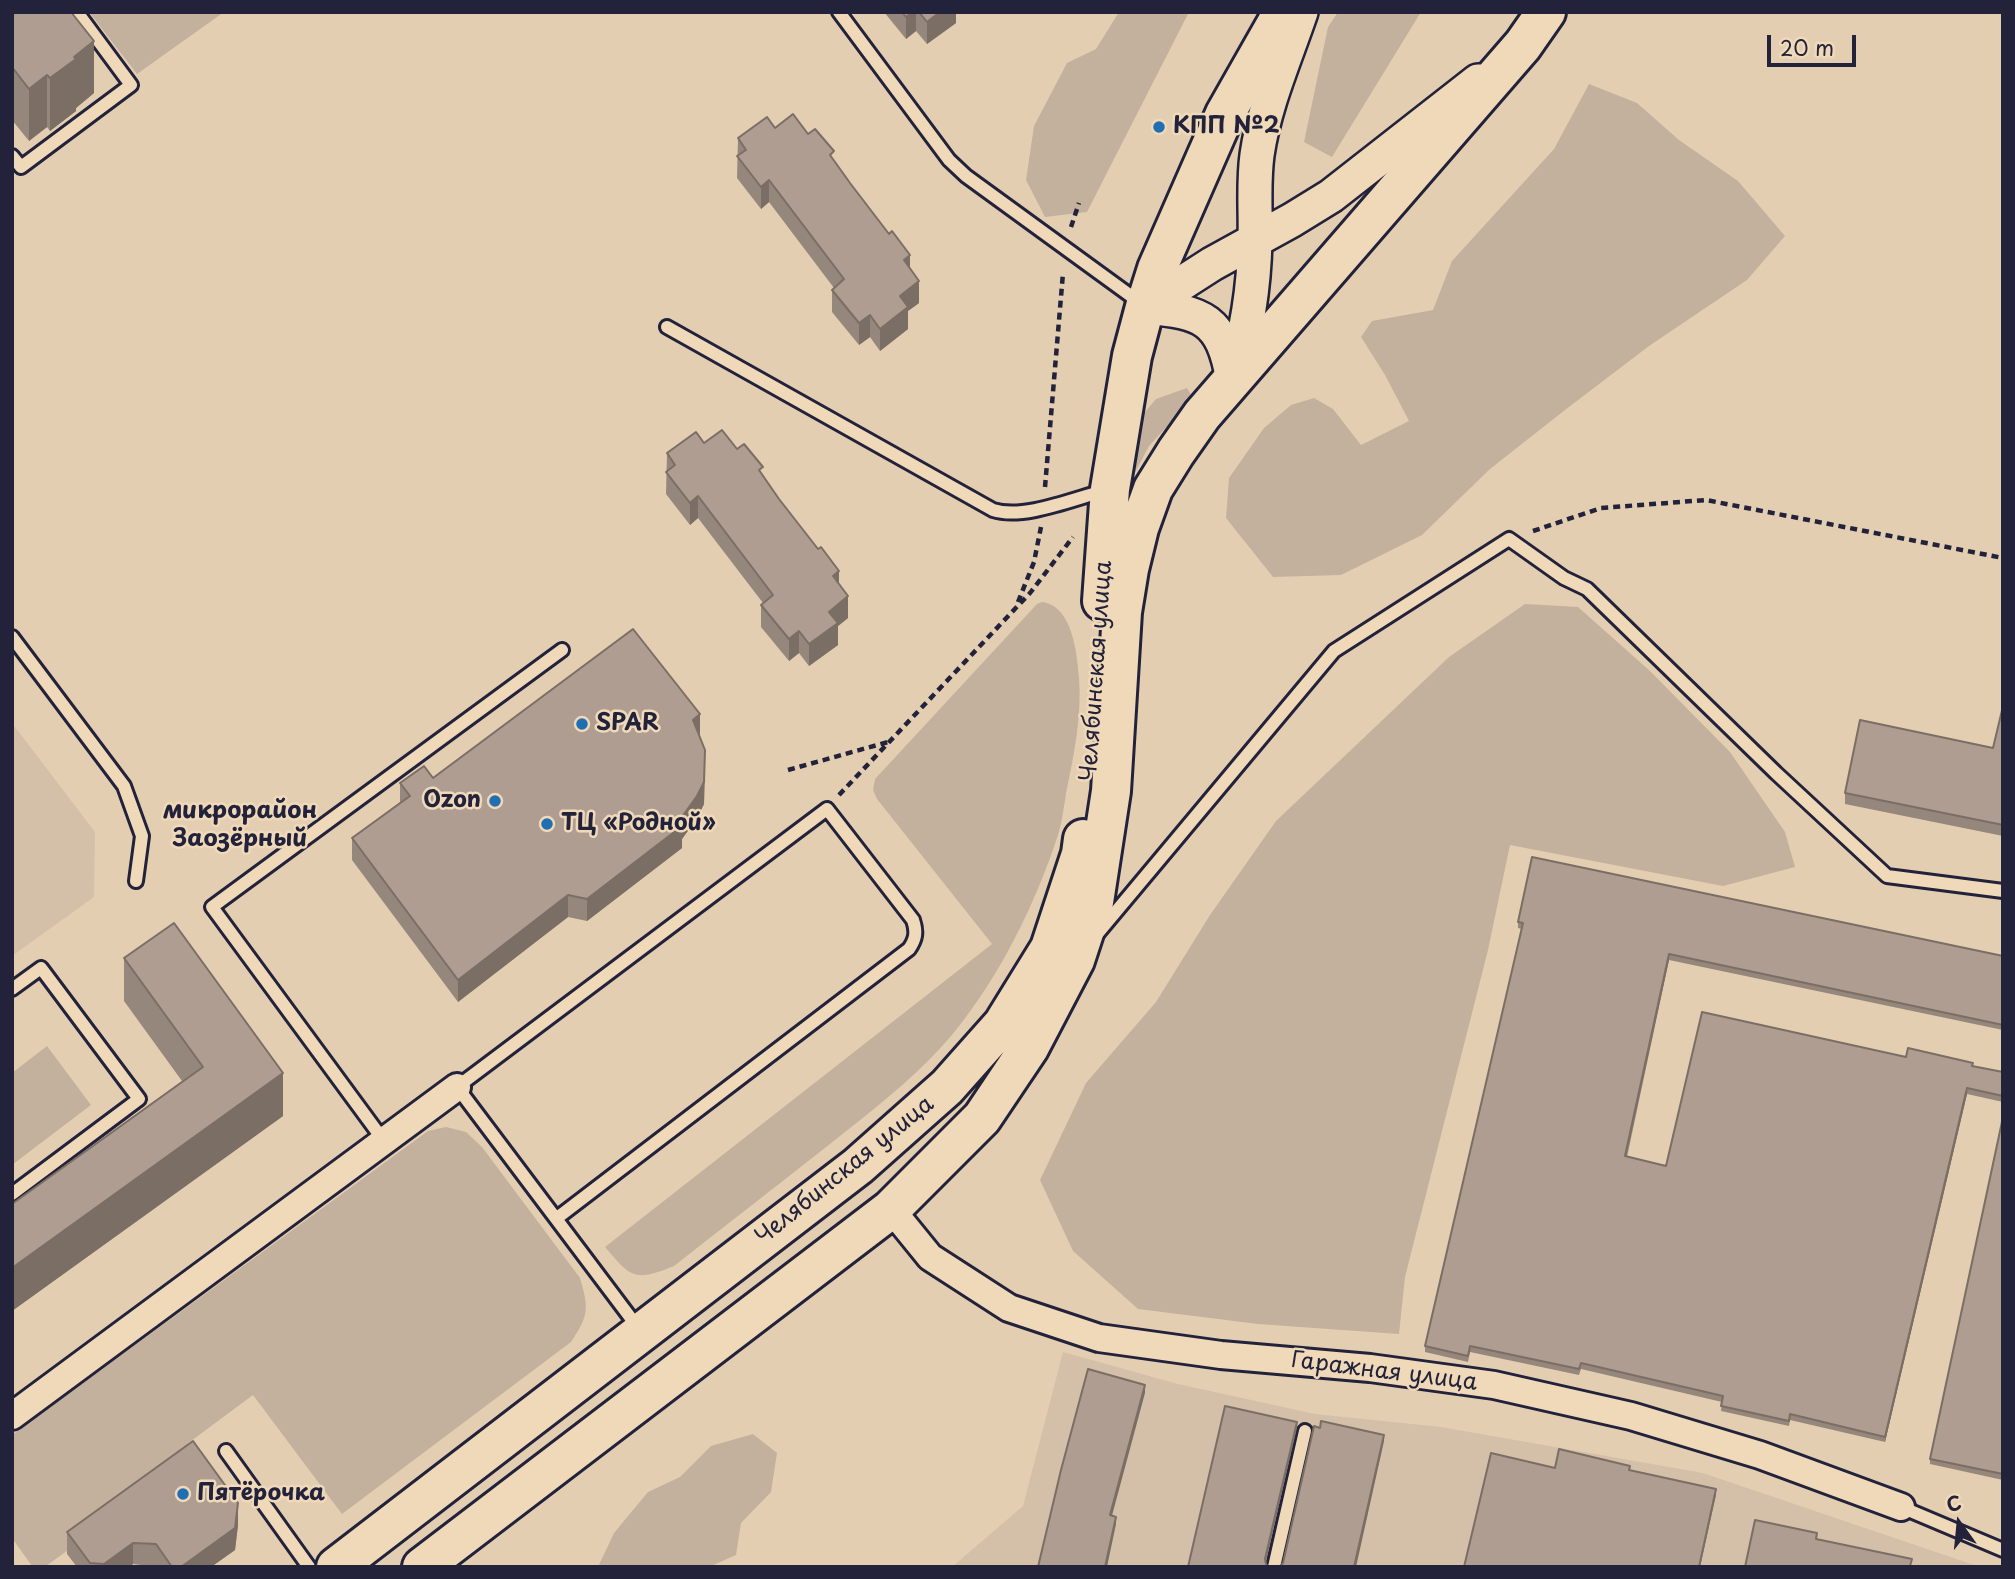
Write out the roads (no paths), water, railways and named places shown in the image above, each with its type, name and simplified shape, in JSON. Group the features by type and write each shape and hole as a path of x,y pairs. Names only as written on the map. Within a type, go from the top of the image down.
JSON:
{"main road":[{"name":"Челябинская улица","path":"335,1567 858,1166 947,1087 1003,1024 1050,948 1081,854 1089,794 1110,489 1132,356 1157,269 1225,114 1283,12"},
{"name":"Челябинская улица","path":"422,1567 891,1209 982,1118 1029,1048 1075,960 1094,902 1111,791 1122,612 1139,527 1153,489 1202,415 1524,45 1546,12"},
{"path":"858,1166 891,1209"}],"street":[{"path":"1233,380 1245,338 1255,240 1253,197 1258,152 1272,93 1301,12"},
{"path":"1145,307 1331,196 1524,45"},
{"path":"1145,307 1192,313 1209,323 1221,337 1228,354 1233,380"},
{"path":"12,1416 457,1087"},
{"name":"Гаражная улица","path":"891,1209 930,1257 1009,1308 1099,1338 1221,1355 1370,1368 1494,1385 1644,1419 1760,1455 1901,1507"}],"lane":[{"path":"12,156 21,167 131,85 77,12"},
{"path":"839,12 949,160 966,176 1145,307"},
{"path":"667,327 993,510 1006,514 1110,489"},
{"path":"1075,960 1334,651 1509,539 1564,578 1587,589 1776,773 1887,876 2003,891"},
{"path":"12,637 124,786 142,836 136,881"},
{"path":"384,1141 212,907 562,650"},
{"path":"557,1218 909,949 915,941 913,920 827,809 457,1087 641,1332"},
{"path":"12,989 41,968 139,1099 12,1194"},
{"path":"1274,1567 1305,1431"},
{"path":"226,1451 309,1567"},
{"path":"1901,1507 2003,1550"}],"place":[{"name":"КПП №2","path":"1159,127"},
{"name":"SPAR","path":"582,724"},
{"name":"Ozon","path":"495,801"},
{"name":"ТЦ «Родной»","path":"547,824"},
{"name":"Пятёрочка","path":"183,1494"}],"district":[{"name":"микрорайон Заозёрный","path":"240,825"}]}
